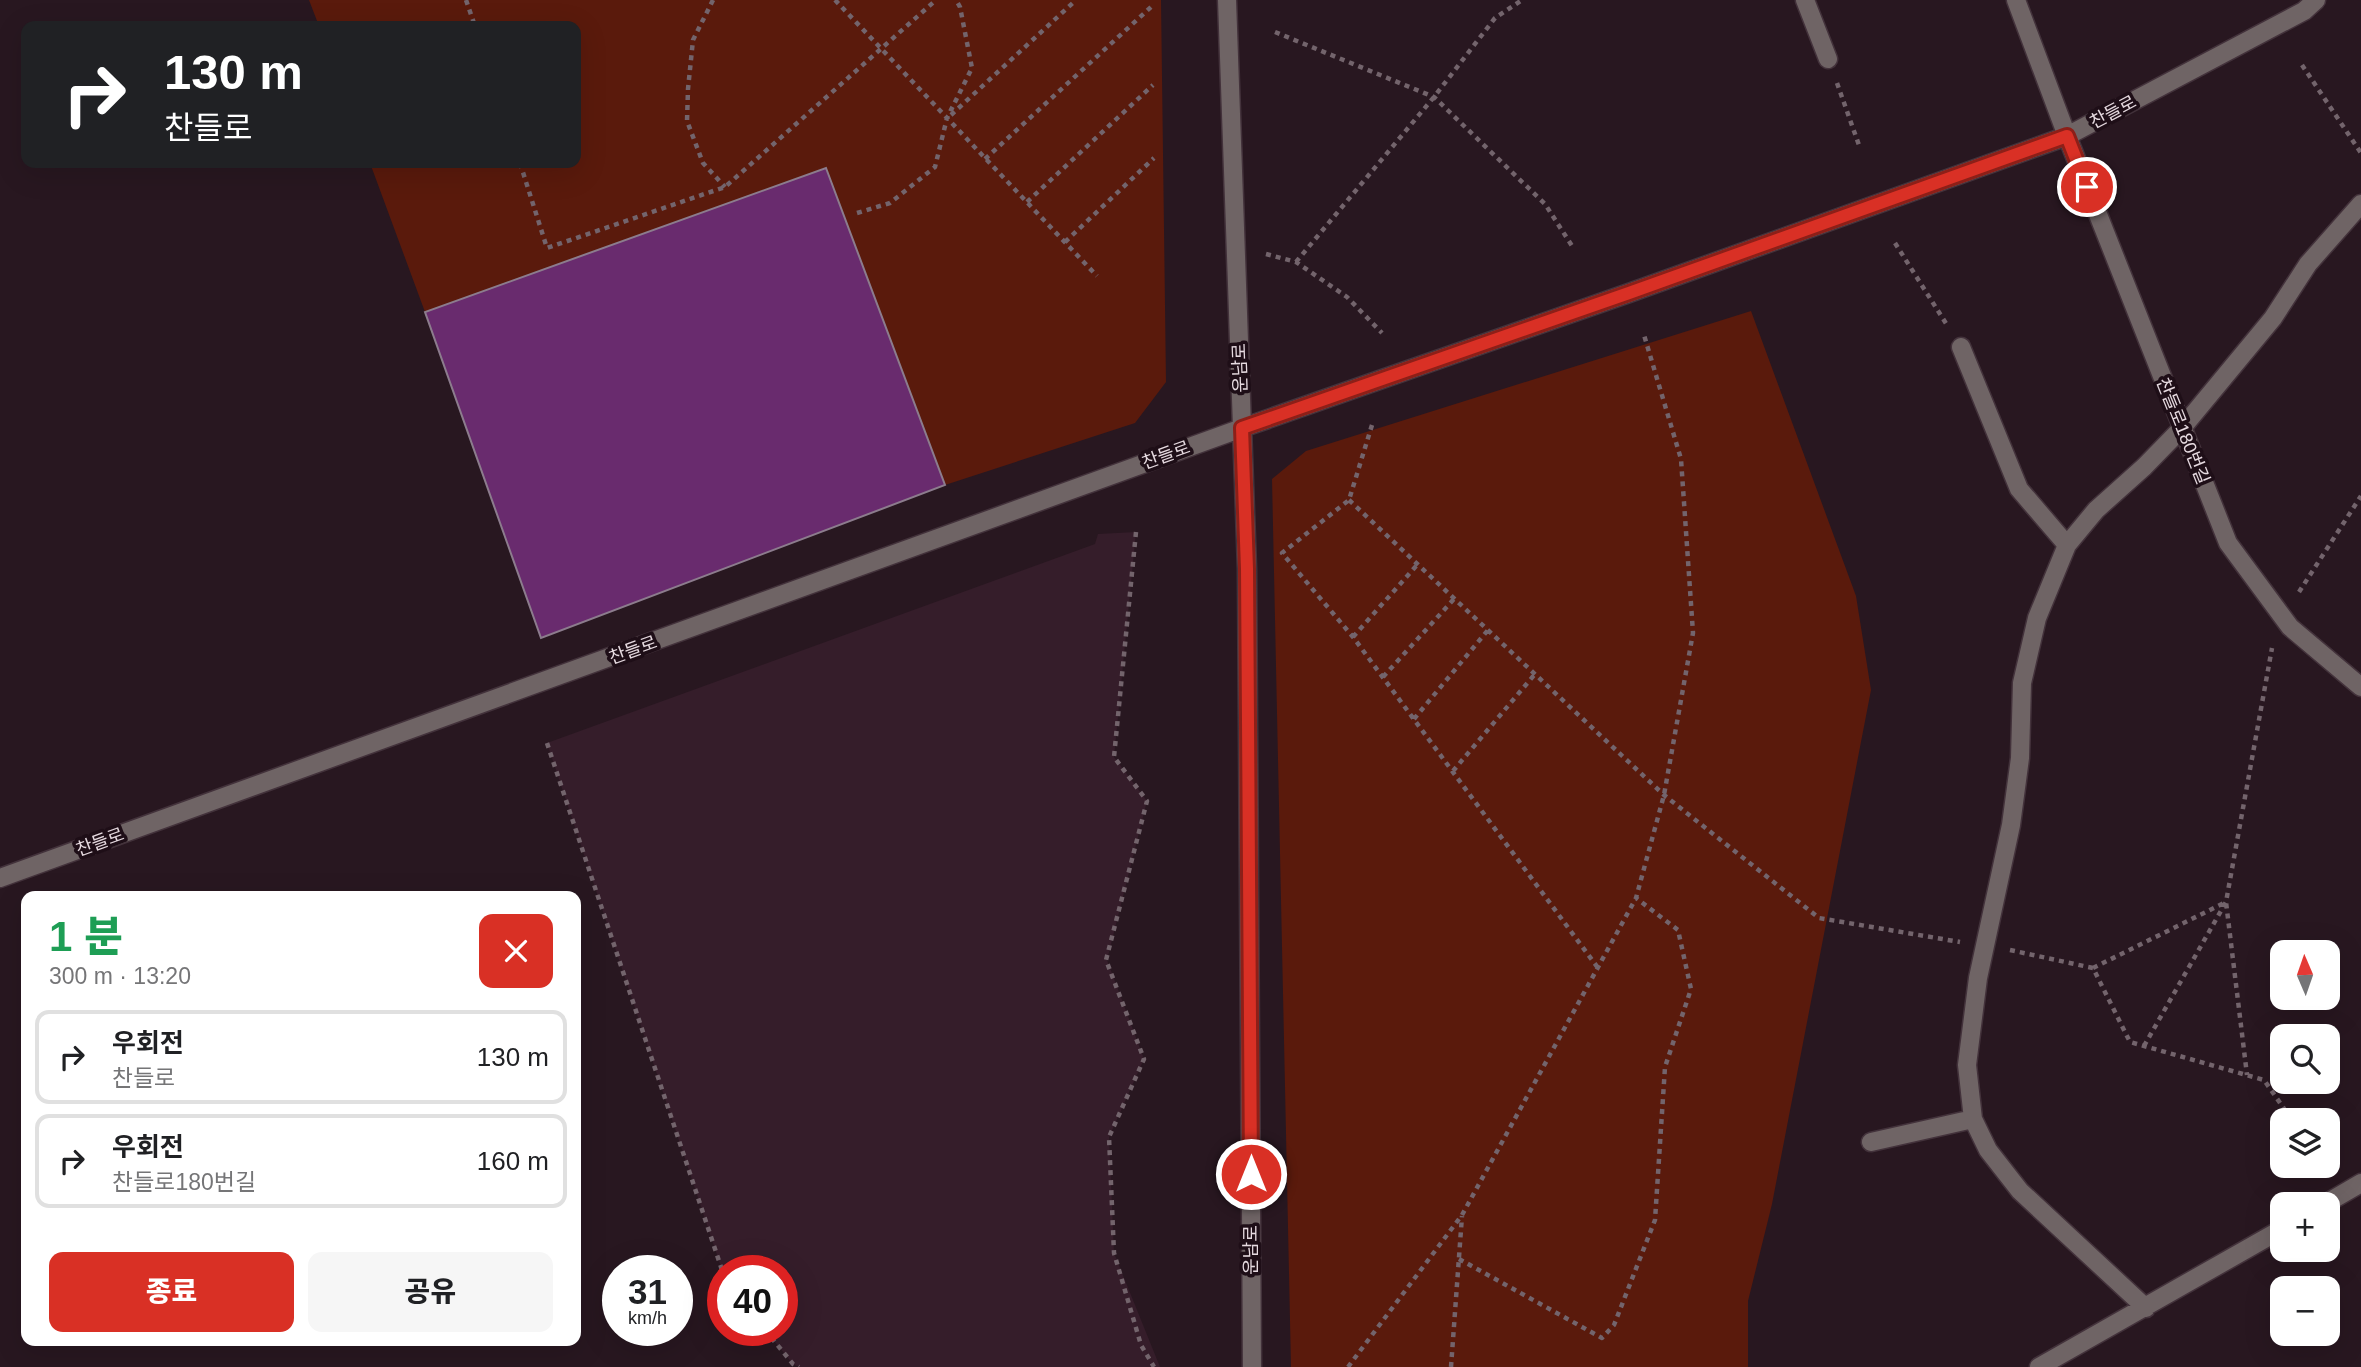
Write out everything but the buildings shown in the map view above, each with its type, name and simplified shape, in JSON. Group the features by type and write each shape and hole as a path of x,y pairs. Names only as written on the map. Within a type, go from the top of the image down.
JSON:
{"street":[{"name":"운남로","path":"1227,0 1247,582 1252,1367"},
{"path":"1805,0 1828,59"},
{"name":"찬들로180번길","path":"2017,0 2067,136 2228,543 2290,627 2361,687"},
{"name":"찬들로","path":"0,878 1242,428 2067,136 2304,11 2316,0"},
{"path":"2146,1308 2020,1191 1988,1150 1973,1119 1967,1065 1978,978 2011,825 2020,758 2022,683 2037,618 2067,545 2095,510 2144,467 2182,428 2273,318 2308,264 2361,204"},
{"path":"1961,347 2019,489 2067,545"},
{"path":"1871,1142 1973,1119"},
{"path":"2340,1195 2361,1183"},
{"path":"2039,1367 2270,1236"}],"path":[{"path":"466,0 473,21"},
{"path":"713,0 694,40 687,121 703,163 725,187"},
{"path":"835,0 1097,276"},
{"path":"522,168 547,248 725,187 936,0"},
{"path":"857,212 890,203 935,166 947,118 972,68 960,7 956,0"},
{"path":"947,118 1076,0"},
{"path":"1296,262 1434,97 1495,18 1522,0"},
{"path":"985,159 1151,8"},
{"path":"1275,32 1434,97 1545,204 1574,249"},
{"path":"1828,59 1860,148"},
{"path":"2302,65 2361,153"},
{"path":"1027,202 1153,85"},
{"path":"1065,242 1154,158"},
{"path":"1895,243 1961,347"},
{"path":"1266,254 1296,262 1348,297 1382,333"},
{"path":"1348,1367 1462,1215 1636,898 1664,795 1693,633 1681,460 1644,335"},
{"path":"1372,425 1349,500 1282,553 1353,637 1599,968"},
{"path":"2295,599 2361,496"},
{"path":"1349,500 1664,795 1819,918 1961,943"},
{"path":"1136,532 1114,757 1147,801 1107,960 1144,1059 1109,1137 1114,1253 1141,1345 1154,1367"},
{"path":"1353,637 1417,565"},
{"path":"1383,677 1454,598"},
{"path":"1414,719 1488,630"},
{"path":"2247,1075 2226,902 2272,647"},
{"path":"1453,771 1535,674"},
{"path":"548,743 717,1255"},
{"path":"1459,1259 1602,1338 1614,1325 1655,1220 1665,1067 1691,989 1678,930 1636,898"},
{"path":"2009,950 2093,968 2226,902"},
{"path":"2144,1046 2226,902"},
{"path":"2093,968 2130,1042 2264,1080 2284,1108"},
{"path":"1451,1367 1462,1215"},
{"path":"778,1346 793,1364 799,1367"}],"shaded area":[{"path":"309,0 1161,0 1166,382 1135,423 945,485 825,168 425,312 372,168 581,168 581,21 317,21"},
{"path":"1751,311 1856,596 1871,690 1772,1204 1748,1301 1748,1367 1291,1367 1272,479 1306,451"},
{"path":"1136,532 1114,757 1147,801 1107,960 1144,1059 1109,1137 1114,1253 1160,1367 799,1367 793,1364 778,1346 798,1346 798,1255 717,1255 547,743 1095,544 1098,534"}],"route":[{"path":"1251,1174 1247,569 1242,428 2067,136 2087,187"}]}
